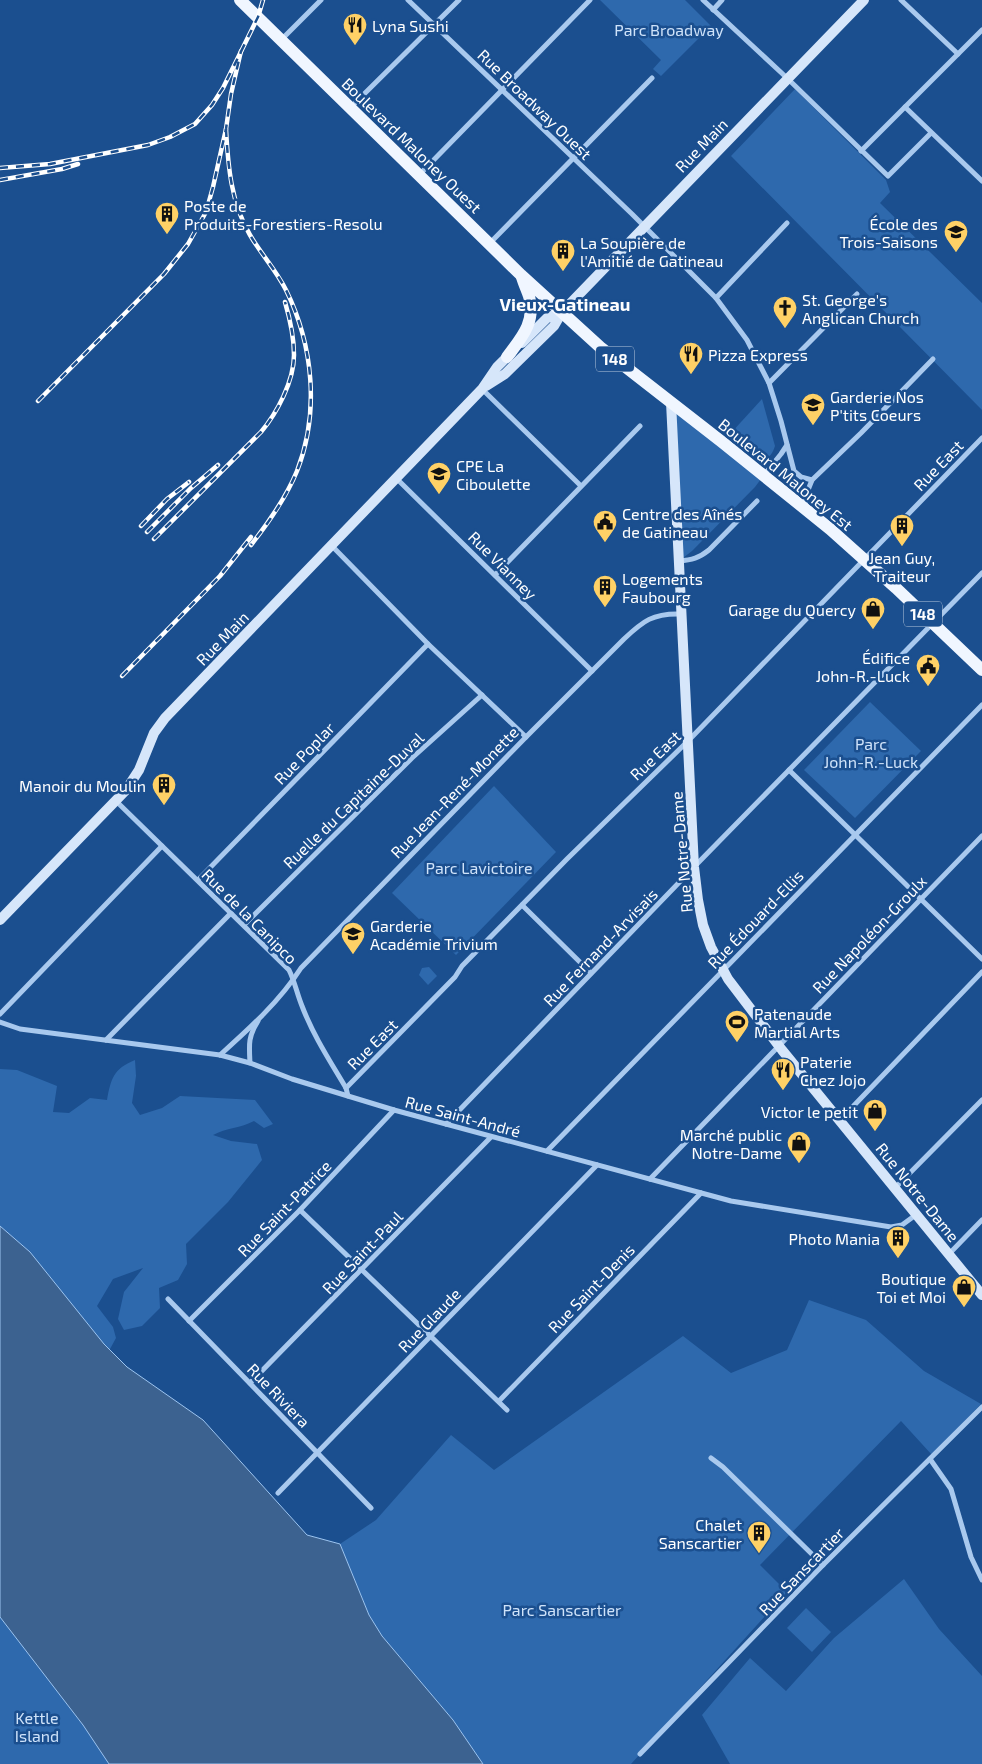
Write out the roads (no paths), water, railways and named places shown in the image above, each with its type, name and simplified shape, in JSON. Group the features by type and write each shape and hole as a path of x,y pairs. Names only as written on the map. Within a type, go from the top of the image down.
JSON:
{"main road":[{"name":"Boulevard Maloney Ouest","path":"240,0 489,244 562,312"},
{"path":"507,357 521,339 531,316 528,296 521,275"},
{"name":"Boulevard Maloney Est","path":"562,312 600,347 764,475 864,558 982,670"}],"street":[{"path":"282,40 321,0"},
{"name":"Rue Broadway Ouest","path":"408,0 575,158 716,298 747,340 769,383 782,422 794,471 801,477 812,480"},
{"path":"351,108 459,0"},
{"path":"419,175 590,0"},
{"path":"703,0 888,176 931,133"},
{"path":"713,10 722,0"},
{"name":"Rue Main","path":"482,389 505,374 554,326 562,312 864,0"},
{"path":"901,0 958,54"},
{"path":"861,151 982,30"},
{"path":"489,244 652,78"},
{"path":"905,106 931,133 981,177"},
{"path":"716,298 787,223"},
{"path":"769,383 857,294"},
{"name":"Rue Main","path":"0,920 116,801 139,770 150,742 159,726 482,389 497,367 547,318 562,312"},
{"path":"805,508 804,502 812,480 862,433 933,359"},
{"path":"482,389 581,486"},
{"name":"Rue Notre-Dame","path":"671,402 694,867 703,925 722,970 778,1044 982,1295"},
{"path":"495,575 640,426"},
{"name":"Rue East","path":"346,1088 455,977 462,966 689,740 982,438"},
{"path":"764,475 787,444"},
{"name":"Rue Vianney","path":"396,478 592,671"},
{"path":"679,561 692,560 705,554 757,501"},
{"path":"332,546 428,644 526,737"},
{"name":"Rue Fernand-Arvisais","path":"446,1124 694,867 982,574"},
{"name":"Rue Jean-René-Monette","path":"220,1055 262,1014 312,956 592,671 646,621 666,614 681,614"},
{"name":"Rue Poplar","path":"198,880 428,644"},
{"name":"Ruelle du Capitaine-Duval","path":"244,925 412,758 482,695"},
{"name":"Rue Édouard-Ellis","path":"547,1151 982,705"},
{"path":"789,770 982,959"},
{"name":"Rue de la Canipco","path":"116,801 289,970 294,979 302,1006 318,1041 346,1088 348,1096"},
{"name":"Rue Napoléon-Groulx","path":"650,1179 778,1044 982,836"},
{"path":"0,1014 162,846"},
{"path":"522,905 592,973"},
{"path":"106,1040 231,913"},
{"path":"840,1120 982,972"},
{"name":"Rue Jean-René-Monette","path":"250,1063 249,1043 251,1034 262,1014"},
{"name":"Rue Saint-André","path":"0,1022 20,1029 220,1055 394,1110 748,1205 891,1226 902,1225 917,1214"},
{"path":"896,1188 982,1100"},
{"name":"Rue Saint-Patrice","path":"190,1321 300,1210 394,1110"},
{"name":"Rue Saint-Paul","path":"250,1383 491,1137"},
{"name":"Rue Glaude","path":"278,1494 597,1165"},
{"name":"Rue Saint-Denis","path":"499,1401 701,1193"},
{"path":"300,1210 508,1410"},
{"path":"949,1254 982,1220"},
{"name":"Rue Riviera","path":"168,1299 372,1508"},
{"name":"Rue Sanscartier","path":"640,1754 823,1566 982,1407"},
{"path":"711,1458 823,1566"},
{"path":"930,1459 951,1489 971,1557 982,1580"}],"railway":[{"path":"0,168 50,164 148,145 170,137 195,124 212,105 223,88 258,17 263,0"},
{"path":"38,401 164,274 188,244 206,212 213,187 241,51"},
{"path":"226,129 229,170 239,210 250,235 282,283 295,311 302,333 310,379 309,426 297,471 277,510 251,545"},
{"path":"0,180 62,169 78,164"},
{"path":"154,539 261,432 273,416 288,386 293,365 293,342 285,302"},
{"path":"147,532 191,488 218,465"},
{"path":"141,526 167,499 189,482"},
{"path":"122,676 220,576 251,537"}],"place":[{"name":"Lyna Sushi","path":"355,46"},
{"name":"Poste de Produits-Forestiers-Resolu","path":"167,235"},
{"name":"École des Trois-Saisons","path":"956,253"},
{"name":"La Soupière de l'Amitié de Gatineau","path":"563,272"},
{"name":"St. George's Anglican Church","path":"785,329"},
{"name":"Pizza Express","path":"691,375"},
{"name":"Garderie Nos P'tits Coeurs","path":"813,426"},
{"name":"CPE La Ciboulette","path":"439,495"},
{"name":"Centre des Aînés de Gatineau","path":"605,543"},
{"name":"Jean Guy, Traiteur","path":"902,547"},
{"name":"Logements Faubourg","path":"605,608"},
{"name":"Garage du Quercy","path":"873,630"},
{"name":"Édifice John-R.-Luck","path":"928,687"},
{"name":"Manoir du Moulin","path":"164,806"},
{"name":"Garderie Académie Trivium","path":"353,955"},
{"name":"Patenaude Martial Arts","path":"737,1043"},
{"name":"Paterie Chez Jojo","path":"783,1091"},
{"name":"Victor le petit","path":"875,1132"},
{"name":"Marché public Notre-Dame","path":"799,1164"},
{"name":"Photo Mania","path":"898,1259"},
{"name":"Boutique Toi et Moi","path":"964,1308"},
{"name":"Chalet Sanscartier","path":"759,1554"}],"district":[{"name":"Vieux-Gatineau","path":"565,304"}],"park label":[{"name":"Parc Broadway","path":"669,29"},
{"name":"Parc John-R.-Luck","path":"871,752"},
{"name":"Parc Lavictoire","path":"479,867"},
{"name":"Parc Sanscartier","path":"562,1609"},
{"name":"Kettle Island","path":"37,1726"}]}
